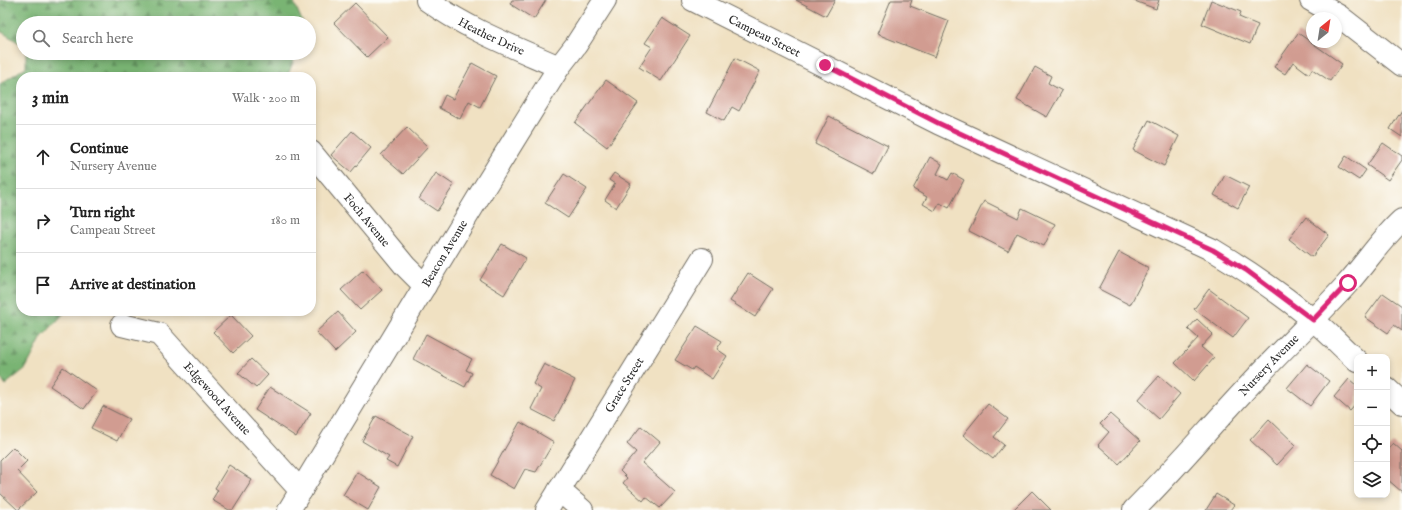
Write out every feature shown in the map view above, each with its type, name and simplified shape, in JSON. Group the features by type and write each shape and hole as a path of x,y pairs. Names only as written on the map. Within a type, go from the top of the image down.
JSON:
{"street":[{"name":"Heather Drive","path":"427,0 462,22 559,67"},
{"name":"Beacon Avenue","path":"289,510 559,67 576,45 605,0"},
{"name":"Campeau Street","path":"693,0 938,123 1213,250 1258,278 1313,320 1354,358"},
{"path":"1311,0 1339,16 1402,65"},
{"name":"Foch Avenue","path":"316,158 405,266 425,286"},
{"name":"Nursery Avenue","path":"1134,510 1259,375 1348,283 1392,229 1402,220"},
{"name":"Grace Street","path":"547,510 702,259"},
{"name":"Edgewood Avenue","path":"122,326 159,334 301,491"},
{"path":"1388,390 1402,403"},
{"path":"560,490 582,510"}],"green space":[{"path":"0,0 293,0 300,16 16,16 16,41 0,31"},
{"path":"26,60 294,60 289,72 18,72 26,67"},
{"path":"16,74 16,316 61,316 42,337 26,368 5,385 0,377 0,84"}],"building":[{"path":"512,0 546,0 534,19 510,4"},
{"path":"796,0 835,0 826,16"},
{"path":"891,0 912,0 910,6 949,21 935,57 877,34"},
{"path":"1132,0 1159,0 1156,9"},
{"path":"1211,0 1241,12 1239,17 1258,25 1250,44 1202,24"},
{"path":"355,3 388,37 367,57 334,23"},
{"path":"662,18 690,36 661,81 639,67 652,47 645,43"},
{"path":"1298,33 1306,39 1306,48 1319,48 1342,64 1330,81 1312,69 1309,74 1293,62 1285,74 1274,67"},
{"path":"735,58 760,71 739,111 732,107 724,121 707,112"},
{"path":"472,63 496,76 480,107 469,101 460,119 439,108 445,95 453,99"},
{"path":"1035,67 1051,76 1048,83 1062,91 1047,117 1017,100"},
{"path":"606,80 638,103 607,147 575,123"},
{"path":"1402,110 1402,137 1390,129"},
{"path":"829,116 888,146 874,174 815,144"},
{"path":"1149,120 1179,136 1164,166 1133,150"},
{"path":"407,127 428,147 403,174 381,155"},
{"path":"352,131 371,148 351,172 331,155"},
{"path":"1383,143 1402,156 1402,160 1388,180 1367,165"},
{"path":"1346,156 1366,170 1359,180 1339,167"},
{"path":"930,157 942,164 937,174 948,180 952,173 964,180 949,208 940,203 935,211 923,204 927,197 913,189"},
{"path":"436,173 454,185 437,211 419,199"},
{"path":"614,173 631,184 616,208 605,200 615,184 609,180"},
{"path":"564,174 587,189 568,218 545,203"},
{"path":"1225,175 1249,187 1238,208 1214,195"},
{"path":"984,201 1018,218 1022,208 1055,224 1044,246 1017,233 1008,251 969,231"},
{"path":"1306,217 1329,235 1312,257 1289,239"},
{"path":"502,244 526,258 504,295 480,280"},
{"path":"1119,252 1149,268 1130,305 1099,289"},
{"path":"363,270 382,290 360,310 341,290"},
{"path":"748,273 773,289 755,317 730,301"},
{"path":"1209,289 1248,318 1233,338 1194,309"},
{"path":"1383,293 1402,306 1402,331 1394,325 1388,333 1365,317"},
{"path":"338,312 356,332 335,352 316,332"},
{"path":"230,316 232,316 251,336 233,353 213,332"},
{"path":"1197,319 1213,334 1201,347 1214,358 1194,381 1175,363 1198,338 1188,329"},
{"path":"697,326 722,341 717,349 727,356 712,379 694,367 692,370 675,360"},
{"path":"426,334 472,359 466,370 472,373 465,387 413,359"},
{"path":"251,359 268,375 256,388 238,373"},
{"path":"544,364 575,380 554,421 531,409 541,389 533,384"},
{"path":"1307,364 1329,381 1310,406 1287,388"},
{"path":"63,367 97,391 84,409 50,386"},
{"path":"1159,376 1180,394 1159,419 1138,400"},
{"path":"1349,379 1354,383 1354,406 1350,411 1334,397"},
{"path":"270,387 311,413 296,437 255,410"},
{"path":"988,404 1008,419 994,437 1004,445 993,459 963,435"},
{"path":"103,406 129,419 117,441 91,428"},
{"path":"1110,414 1140,441 1119,464 1098,445 1109,432 1100,424"},
{"path":"376,416 413,436 397,467 386,461 389,457 362,441"},
{"path":"1269,419 1296,445 1277,465 1250,440"},
{"path":"520,422 554,442 536,472 525,469 514,489 490,475"},
{"path":"641,426 660,442 642,463 675,492 660,508 646,497 643,501 623,483 627,478 620,471 636,452 627,444"},
{"path":"1393,443 1402,451 1402,492 1390,482 1390,446"},
{"path":"13,447 27,461 17,471 37,492 18,510 0,493 0,460"},
{"path":"229,465 252,480 233,510 229,510 212,500 218,490 215,488"},
{"path":"357,472 381,487 368,510 343,495"},
{"path":"1032,491 1051,510 1013,510"},
{"path":"1216,494 1234,505 1230,510 1206,510"}],"route":[{"path":"825,65 938,123 1213,250 1269,285 1313,320 1348,283"}]}
